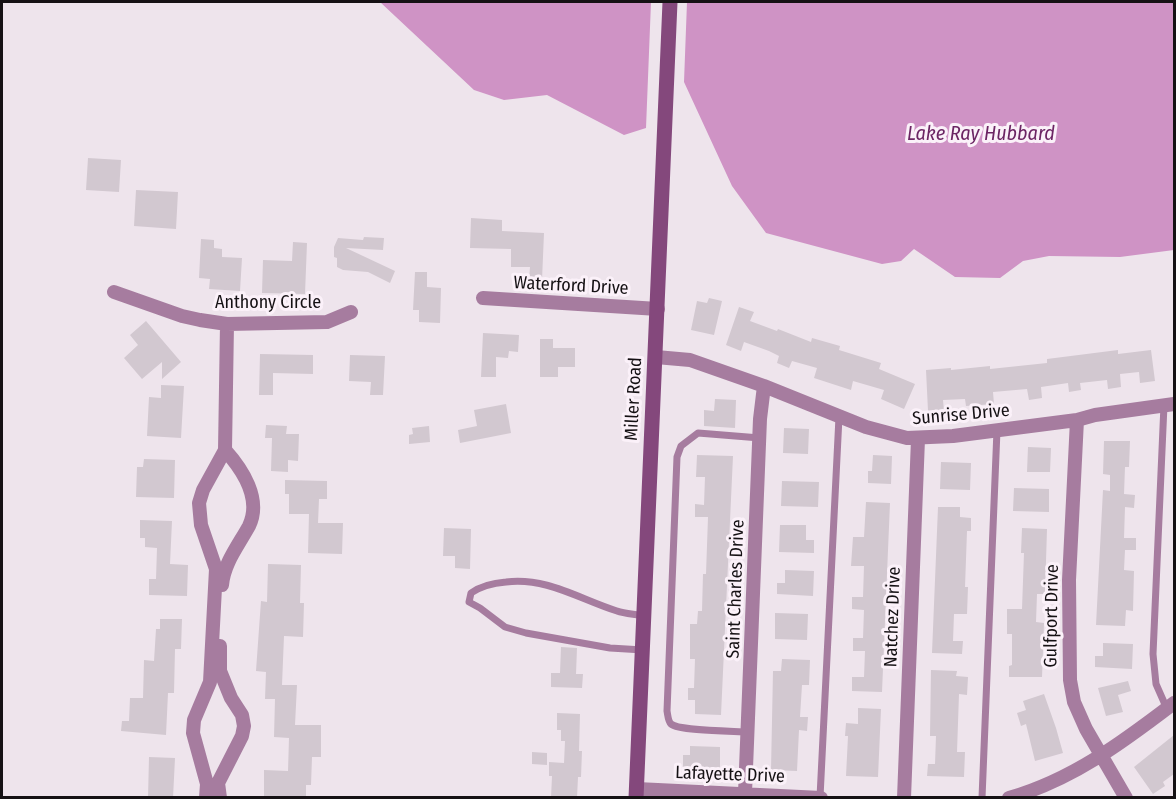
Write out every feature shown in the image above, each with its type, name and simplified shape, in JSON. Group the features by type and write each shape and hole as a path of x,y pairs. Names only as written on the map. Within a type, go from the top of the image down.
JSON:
{"main road":[{"name":"Miller Road","path":"637,793 670,2"}],"street":[{"name":"Anthony Circle","path":"114,292 182,316 227,324 327,322 351,312"},
{"name":"Waterford Drive","path":"483,298 657,309"},
{"path":"220,798 218,783 242,736 244,726 242,715 231,698 220,671 216,569 201,525 199,503 225,450 227,324"},
{"name":"Sunrise Drive","path":"656,357 690,360 764,386 888,435 918,439 1077,420 1095,415 1169,405"},
{"name":"Saint Charles Drive","path":"745,793 764,386"},
{"name":"Gulfport Drive","path":"1077,420 1070,580 1070,680 1074,702 1086,729 1126,798"},
{"name":"Natchez Drive","path":"904,798 918,439"},
{"path":"207,798 207,784 193,733 194,720 210,682 223,573 250,523 252,503 248,483 241,468 225,450"},
{"path":"1009,798 1069,774 1102,755 1171,706"},
{"name":"Lafayette Drive","path":"637,793 708,795 745,793 821,797"}],"lane":[{"path":"1169,405 1153,654 1156,684 1171,706"},
{"path":"821,797 838,417"},
{"path":"982,798 997,430"},
{"path":"748,732 684,729 673,726 666,711 677,457 681,446 698,433 760,438"},
{"path":"643,650 610,648 526,633 505,627 470,602 471,593 477,588 519,580 566,590 618,612 644,616"}],"water":[{"path":"380,2 651,2 646,128 624,135 547,95 504,100 474,90"},
{"name":"Lake Ray Hubbard","path":"687,2 1174,2 1174,250 1120,257 1049,256 1023,261 1000,278 955,277 914,249 901,261 882,264 766,233 732,186 684,82"}],"building":[{"path":"88,158 121,160 119,192 86,190"},
{"path":"136,190 178,192 176,229 134,226"},
{"path":"471,218 502,220 502,231 544,233 542,280 529,279 530,267 511,267 511,249 470,248"},
{"path":"364,237 384,238 383,250 346,248 395,271 390,283 368,272 343,270 337,267 334,247 338,238 363,240"},
{"path":"201,239 214,240 214,248 222,249 222,257 242,258 240,291 209,289 210,279 199,278"},
{"path":"293,242 307,243 305,294 262,293 263,260 292,261"},
{"path":"415,272 427,272 427,287 441,288 440,323 419,322 419,310 413,310"},
{"path":"709,298 722,301 714,335 691,330 697,301 707,303"},
{"path":"739,307 754,312 750,321 811,342 812,338 840,346 839,350 881,363 879,369 915,384 904,409 881,399 884,390 853,381 851,390 814,378 817,368 792,361 789,368 777,363 779,356 744,342 741,351 726,345"},
{"path":"146,321 181,362 162,379 162,362 142,379 124,358 138,345 130,335"},
{"path":"483,333 519,335 518,352 509,351 508,358 496,357 496,377 481,377"},
{"path":"540,339 553,339 553,348 575,348 575,367 558,367 558,377 540,377"},
{"path":"1118,350 1118,354 1151,350 1155,381 1140,383 1139,372 1120,374 1121,387 1108,389 1107,380 1080,383 1081,390 1069,392 1068,383 1041,387 1042,398 1029,400 1027,389 993,392 994,404 966,406 965,399 943,400 944,411 928,411 926,370 990,366 990,369 1047,363 1047,359"},
{"path":"260,354 313,355 313,374 273,373 273,395 259,395"},
{"path":"350,355 385,356 383,395 370,395 371,382 349,381"},
{"path":"161,385 184,386 181,438 147,436 149,397 161,398"},
{"path":"715,399 736,400 735,428 704,426 704,410 714,411"},
{"path":"506,404 511,433 460,443 458,430 477,426 474,410"},
{"path":"266,425 287,426 286,434 299,434 298,461 288,460 288,472 271,471 272,438 265,438"},
{"path":"429,426 430,442 409,444 409,435 413,434 412,428"},
{"path":"784,428 809,429 808,454 783,453"},
{"path":"1104,441 1130,441 1129,467 1125,467 1124,494 1135,495 1134,508 1125,507 1124,538 1136,538 1136,550 1125,550 1124,570 1134,571 1133,611 1126,610 1125,626 1096,625 1103,490 1110,491 1110,475 1103,474"},
{"path":"1028,447 1051,448 1050,472 1027,472"},
{"path":"697,455 733,456 721,715 695,714 695,700 688,700 688,688 694,688 695,659 690,659 690,624 697,624 698,611 702,611 703,574 706,574 708,517 695,517 695,504 704,505 705,477 696,477"},
{"path":"873,455 892,456 891,484 868,483 868,471 872,471"},
{"path":"144,459 175,460 174,498 136,497 137,467 143,467"},
{"path":"941,462 971,463 970,490 940,489"},
{"path":"285,480 327,481 327,499 319,499 318,523 343,523 342,554 308,553 309,514 289,514 289,494 285,494"},
{"path":"782,481 819,482 818,507 781,506"},
{"path":"1014,488 1049,489 1049,512 1013,511"},
{"path":"866,502 890,503 882,692 852,691 852,677 864,677 865,651 853,651 853,638 863,638 864,610 852,609 852,597 863,597 864,566 851,566 853,537 864,537"},
{"path":"938,507 960,507 960,517 971,518 971,531 967,531 965,587 968,587 967,614 954,614 953,641 963,641 962,654 932,653"},
{"path":"140,520 172,521 170,564 188,565 187,596 149,595 149,579 156,579 157,548 145,547 145,538 140,538"},
{"path":"780,525 806,525 806,540 814,540 814,553 779,552"},
{"path":"444,528 471,529 470,569 455,568 455,556 443,556"},
{"path":"1022,528 1047,529 1045,594 1037,594 1036,622 1044,623 1042,677 1009,677 1009,666 1012,665 1012,634 1007,634 1007,609 1022,609 1024,553 1021,553"},
{"path":"268,564 301,565 300,603 304,603 303,637 284,636 282,685 297,685 295,725 321,725 321,757 312,757 311,785 306,785 306,798 264,797 264,770 288,771 289,738 274,737 275,699 265,699 266,672 256,671 261,601 267,602"},
{"path":"785,570 814,571 813,596 777,594 777,583 785,583"},
{"path":"775,613 808,614 807,640 775,639"},
{"path":"160,619 182,619 181,649 175,649 174,693 168,693 166,735 121,731 122,721 129,721 130,698 143,698 144,660 154,661 156,629 160,629"},
{"path":"1103,643 1133,644 1132,669 1095,667 1095,656 1103,656"},
{"path":"561,647 577,648 576,674 583,674 582,688 551,687 551,673 560,673"},
{"path":"782,659 810,660 809,685 802,685 800,717 808,717 807,731 799,730 797,771 771,770 773,671 781,671"},
{"path":"931,670 957,671 956,676 968,677 967,695 959,694 957,752 965,752 964,777 927,776 928,764 935,764 936,736 930,736"},
{"path":"1128,681 1131,691 1118,695 1123,712 1106,716 1098,688"},
{"path":"1044,694 1063,753 1035,761 1026,724 1021,726 1017,713 1026,710 1023,701"},
{"path":"858,708 881,709 878,777 846,776 848,736 845,736 846,723 858,724"},
{"path":"557,713 580,714 579,751 582,751 577,798 551,798 552,776 549,776 549,762 564,763 565,741 561,741 561,730 557,730"},
{"path":"1174,735 1174,774 1163,782 1165,786 1153,794 1134,767"},
{"path":"690,746 720,747 720,769 683,768 683,755 690,755"},
{"path":"532,752 547,753 547,765 532,764"},
{"path":"149,757 175,758 173,798 148,798"}]}
